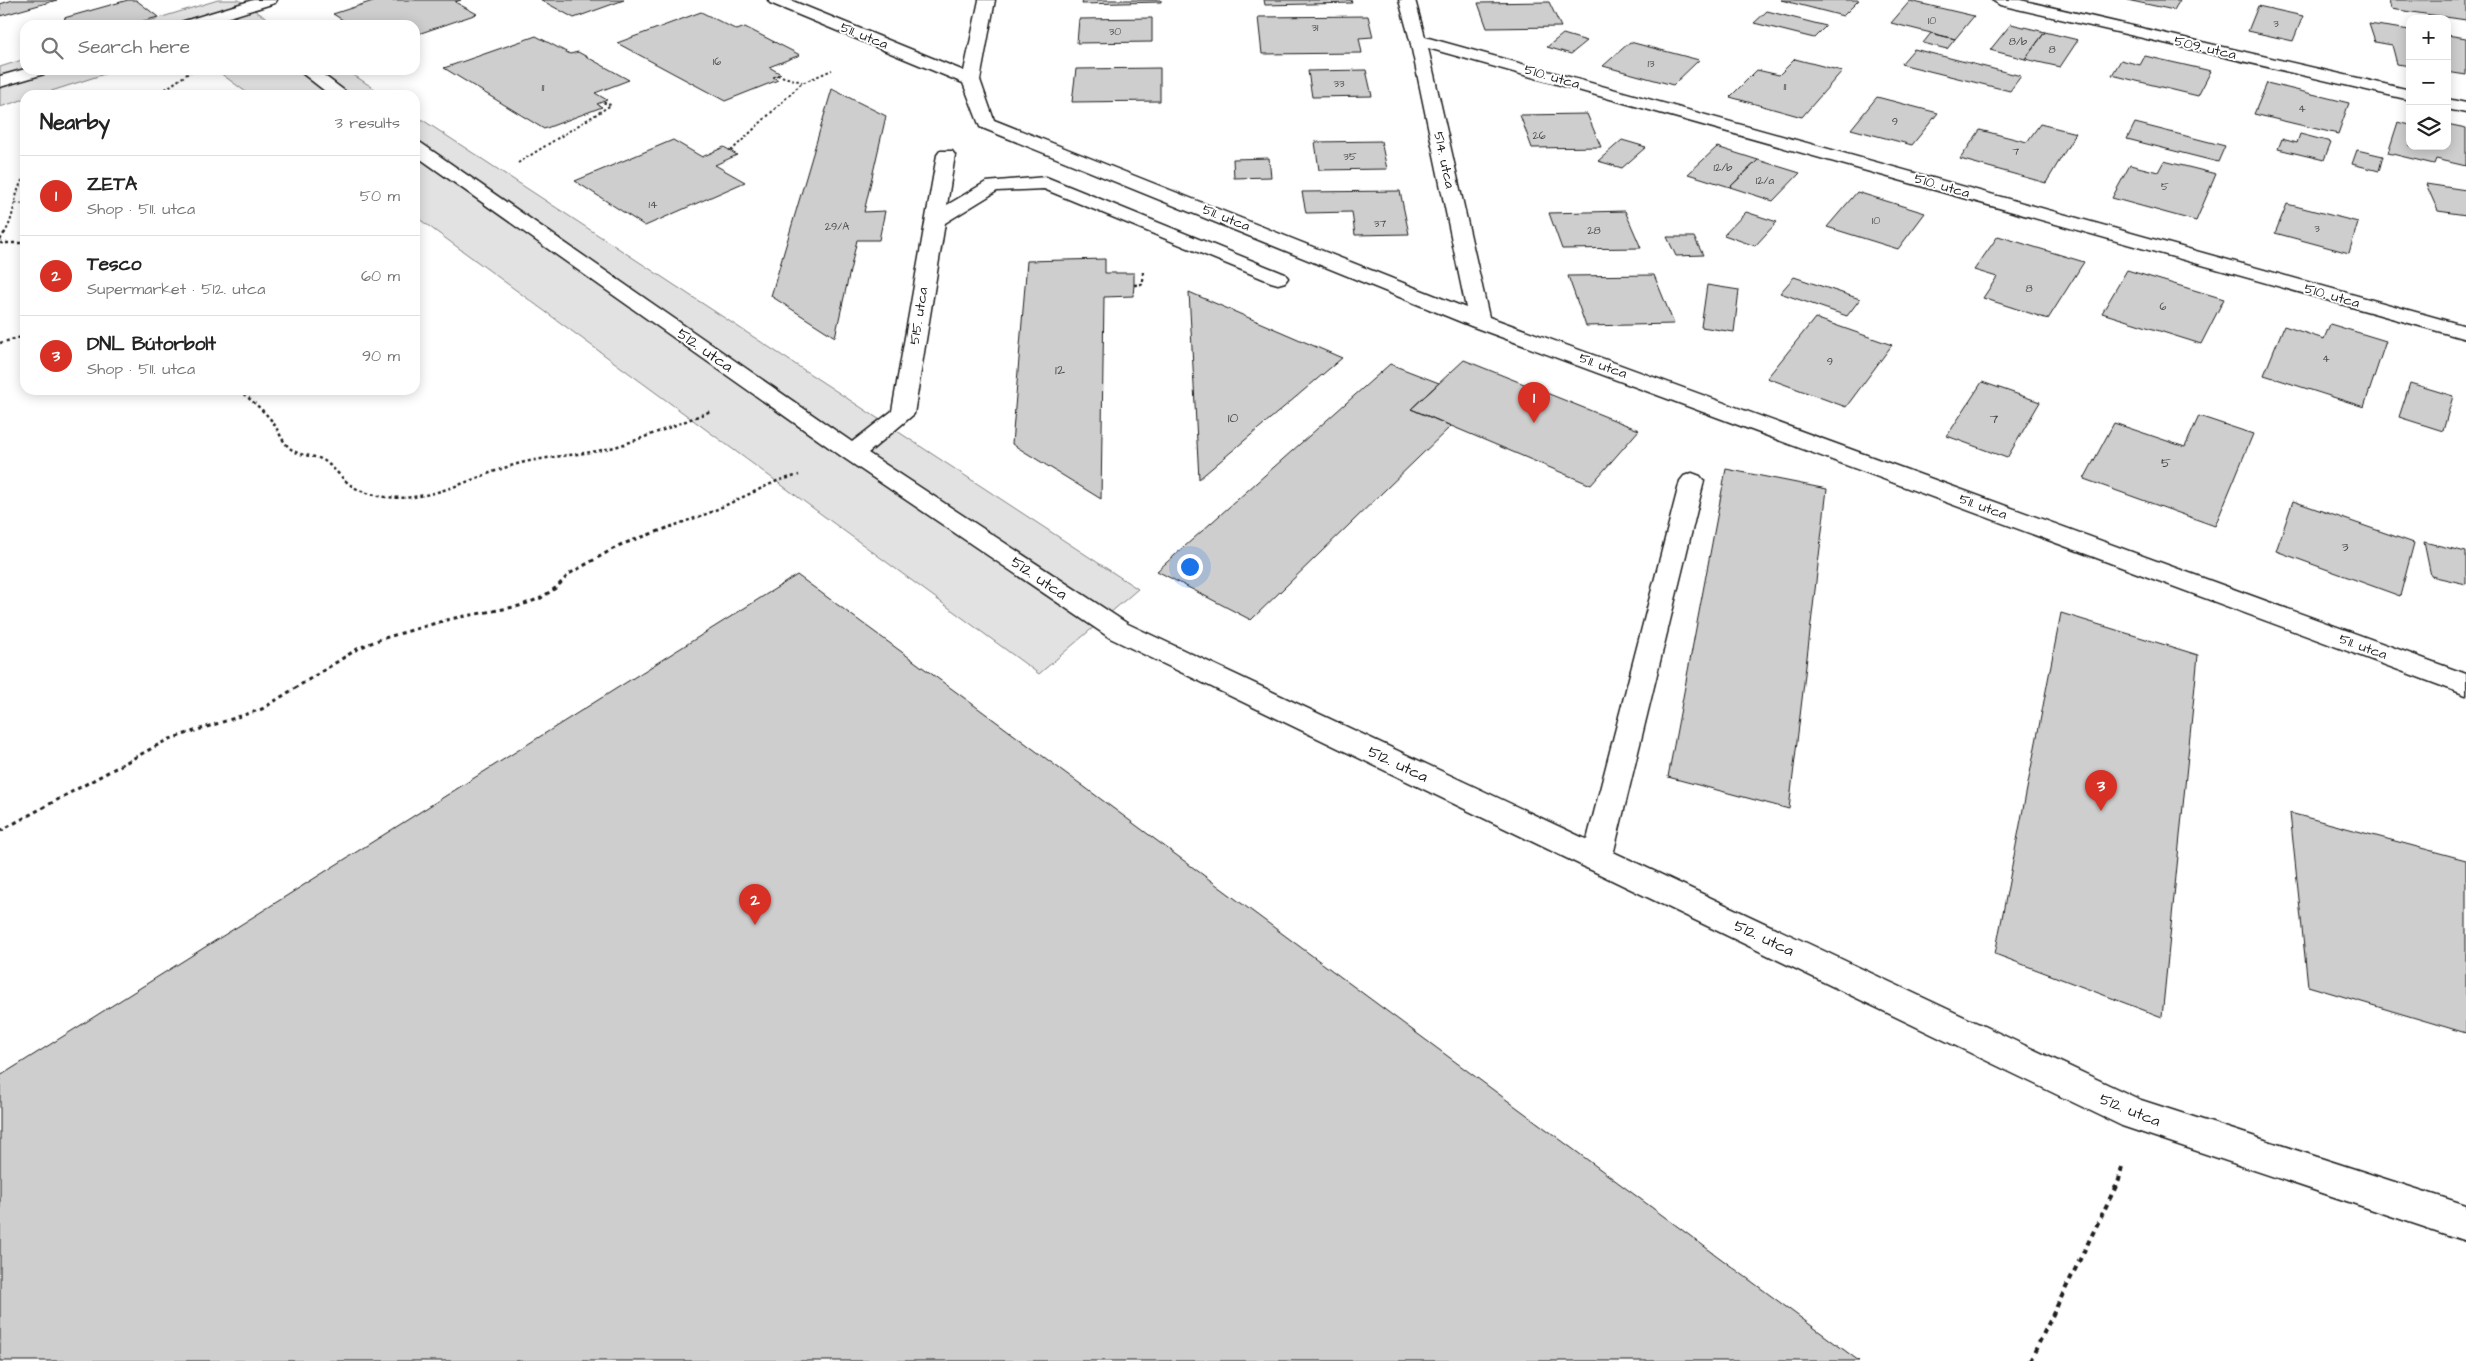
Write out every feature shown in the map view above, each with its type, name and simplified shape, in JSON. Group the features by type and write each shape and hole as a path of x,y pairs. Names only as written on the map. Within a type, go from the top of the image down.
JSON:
{"street":[{"path":"206,0 234,20"},
{"path":"205,20 269,0"},
{"name":"511. utca","path":"776,0 971,80 986,123 1478,320 2466,685"},
{"path":"971,80 987,0"},
{"name":"514. utca","path":"1407,0 1418,40 1478,320"},
{"name":"509. utca","path":"2000,0 2406,94"},
{"name":"510. utca","path":"1418,40 2466,333"},
{"path":"0,82 22,75"},
{"path":"313,75 334,90"},
{"path":"2451,105 2466,108"},
{"name":"512. utca","path":"420,150 858,457 1119,632 2134,1114 2466,1223"},
{"name":"515. utca","path":"858,457 903,414 946,155"},
{"path":"935,220 993,186 1046,182 1278,278"},
{"path":"1597,859 1692,482"}],"path":[{"path":"731,151 802,83 833,69"},
{"path":"164,90 186,75"},
{"path":"777,75 802,83"},
{"path":"511,168 611,105 602,102"},
{"path":"0,240 14,216 14,194 20,182"},
{"path":"15,203 20,204"},
{"path":"0,243 20,243"},
{"path":"0,343 20,337"},
{"path":"245,395 257,404 273,423 283,442 295,452 324,460 347,484 365,492 399,499 430,496 498,470 526,462 584,454 618,446 765,392"},
{"path":"0,831 167,740 262,709 287,695 332,662 359,648 381,639 450,619 519,606 541,598 557,587 569,574 620,545 709,513 789,477 801,474 832,474 844,471 858,457"},
{"path":"2030,1361 2119,1180 2134,1114"}],"shaded area":[{"path":"218,0 239,0 269,20 152,20"},
{"path":"20,61 20,75 101,75 55,90 20,90 20,101 0,107 0,67"},
{"path":"223,75 354,75 376,90 243,90"},
{"path":"420,118 1138,589 1039,674 420,220"}],"building":[{"path":"13,0 57,0 0,16 0,4"},
{"path":"128,0 136,0 158,17 147,20 66,20 64,18"},
{"path":"376,0 461,0 455,2 477,14 420,33 420,20 343,20 333,14"},
{"path":"541,0 624,0 574,18"},
{"path":"1083,0 1161,0 1161,2 1082,4"},
{"path":"1264,0 1351,0 1352,3 1265,5"},
{"path":"1781,0 1859,0 1843,16"},
{"path":"2127,0 2180,0 2174,10"},
{"path":"2389,0 2466,0 2466,20 2451,18 2451,15 2432,15 2391,9"},
{"path":"1910,1 1974,16 1955,39 1891,23"},
{"path":"1549,2 1561,27 1487,28 1478,3"},
{"path":"2258,6 2303,16 2293,41 2248,31"},
{"path":"1767,11 1826,26 1814,38 1754,23"},
{"path":"701,12 737,30 745,27 800,55 769,67 781,74 773,77 778,80 725,101 617,43"},
{"path":"1368,16 1373,37 1359,38 1362,53 1262,54 1258,17"},
{"path":"1152,18 1152,42 1077,43 1079,19"},
{"path":"2011,24 2045,32 2025,59 1990,50"},
{"path":"2369,24 2406,29 2406,65 2397,64 2392,45 2375,42"},
{"path":"2045,32 2078,40 2060,67 2025,59"},
{"path":"1931,33 1955,39 1947,49 1923,43"},
{"path":"1563,34 1587,41 1571,54 1547,47"},
{"path":"536,36 570,54 578,52 629,80 595,93 607,100 597,104 602,107 544,129 444,68"},
{"path":"2451,36 2466,38 2466,75 2451,73"},
{"path":"1630,42 1699,60 1673,85 1603,66"},
{"path":"1914,49 2021,76 2010,91 1901,64"},
{"path":"2145,56 2211,71 2198,96 2112,75 2121,60 2140,65"},
{"path":"1795,59 1842,71 1802,117 1730,97 1757,70 1779,75"},
{"path":"1160,68 1160,101 1072,102 1076,69"},
{"path":"1366,70 1372,96 1312,97 1308,71"},
{"path":"2267,83 2349,103 2338,134 2254,114"},
{"path":"832,89 886,116 864,212 885,211 879,240 857,240 835,337 771,296"},
{"path":"1877,97 1938,113 1912,145 1851,129"},
{"path":"1587,114 1601,147 1532,148 1520,115"},
{"path":"2398,122 2406,124 2406,150 2451,150 2451,125 2466,128 2466,166 2436,159 2434,164 2388,153"},
{"path":"2135,123 2225,146 2218,162 2127,139"},
{"path":"2040,124 2076,133 2046,183 1960,159 1980,130 2027,142"},
{"path":"2300,134 2331,142 2324,160 2278,149 2282,139 2297,143"},
{"path":"673,140 702,157 724,147 737,155 715,165 745,182 645,226 575,181"},
{"path":"1622,140 1646,147 1622,168 1598,161"},
{"path":"1381,141 1387,169 1319,170 1315,142"},
{"path":"1717,147 1758,160 1730,187 1688,174"},
{"path":"2357,150 2383,156 2379,171 2352,164"},
{"path":"1269,158 1271,177 1234,178 1233,159"},
{"path":"1758,160 1800,173 1773,201 1730,187"},
{"path":"2164,161 2216,174 2196,221 2112,198 2130,165 2158,172"},
{"path":"2426,184 2466,190 2466,215 2438,211"},
{"path":"1400,191 1409,234 1355,235 1352,212 1306,213 1302,192"},
{"path":"1857,192 1925,213 1898,249 1827,227"},
{"path":"2287,204 2358,222 2349,253 2275,233"},
{"path":"1625,211 1641,248 1562,249 1549,213"},
{"path":"1746,212 1777,222 1755,246 1724,235"},
{"path":"1998,236 2084,262 2048,319 1983,298 1997,277 1974,270"},
{"path":"1667,237 1694,237 1703,255 1676,256"},
{"path":"1105,259 1105,273 1134,273 1134,285 1133,296 1104,297 1101,499 1012,444 1027,261"},
{"path":"2127,270 2224,299 2201,344 2102,313"},
{"path":"1654,275 1674,324 1586,326 1568,276"},
{"path":"1794,277 1860,299 1847,316 1780,293"},
{"path":"1707,285 1739,290 1734,332 1701,327"},
{"path":"1189,292 1342,358 1199,479"},
{"path":"1815,318 1892,345 1846,407 1767,378"},
{"path":"2330,324 2386,341 2364,407 2264,375 2284,326 2324,339"},
{"path":"1464,360 1639,430 1591,485 1411,409"},
{"path":"1390,364 1439,383 1411,409 1451,426 1251,620 1157,571"},
{"path":"1982,382 2040,402 2007,458 1947,436"},
{"path":"2410,383 2453,396 2443,431 2399,417"},
{"path":"2199,416 2253,434 2215,526 2084,479 2114,423 2185,447"},
{"path":"1726,469 1827,489 1789,809 1668,777"},
{"path":"2293,501 2414,543 2400,596 2276,551"},
{"path":"2424,542 2466,552 2466,584 2431,576"},
{"path":"797,575 1859,1361 0,1361 0,1076"},
{"path":"2061,613 2198,655 2162,1017 1995,954"},
{"path":"2290,813 2466,860 2466,1033 2308,986"}],"place":[{"name":"ZETA","path":"1534,423"},
{"name":"DNL Bútorbolt","path":"2101,811"},
{"name":"Tesco","path":"755,925"}]}
